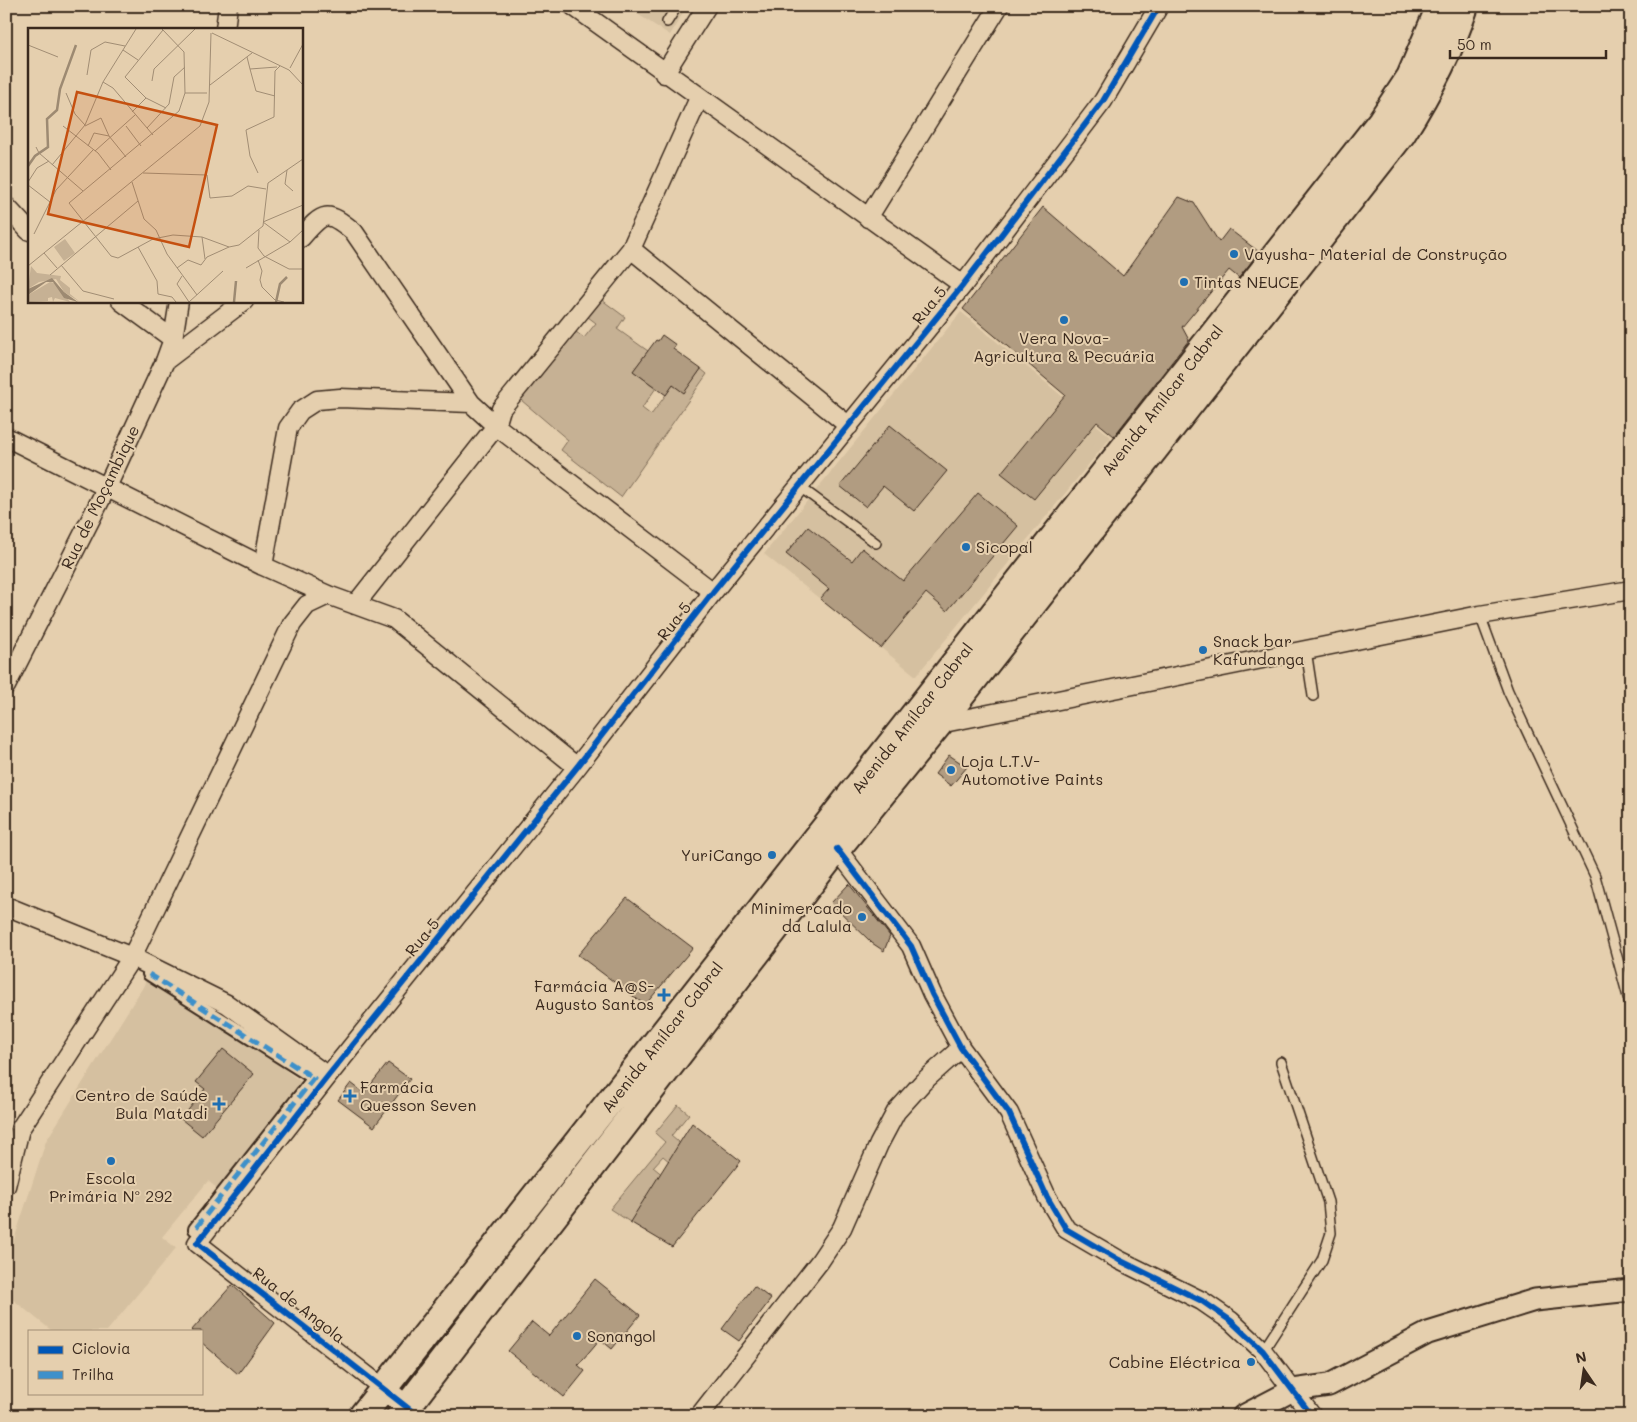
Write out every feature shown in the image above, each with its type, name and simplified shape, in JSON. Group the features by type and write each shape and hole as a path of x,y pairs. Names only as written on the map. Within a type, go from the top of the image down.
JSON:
{"main road":[{"name":"Avenida Amílcar Cabral","path":"362,1416 1381,122 1410,76 1440,6"},
{"name":"Avenida Amílcar Cabral","path":"408,1413 837,849 939,724 1402,134 1425,97 1447,54 1465,6"}],"street":[{"path":"224,28 228,6"},
{"path":"573,6 664,74 963,285"},
{"path":"664,74 706,6"},
{"path":"868,218 999,6"},
{"name":"Rua 5","path":"196,1236 578,767 713,592 963,285 1103,101 1159,6"},
{"path":"355,605 496,426 501,409 631,249 699,98"},
{"path":"6,206 28,230"},
{"path":"302,237 320,218 328,215 337,218 354,232 471,403 496,426 713,592"},
{"path":"631,249 849,426"},
{"path":"122,302 173,339"},
{"name":"Rua de Moçambique","path":"6,686 107,487 165,361 173,339 179,302"},
{"path":"165,361 243,302"},
{"path":"263,566 288,428 300,411 317,400 340,398 471,403"},
{"path":"6,437 263,566 328,595 394,619 578,767"},
{"path":"939,724 1480,615 1631,590"},
{"path":"6,1186 20,1129 132,957 292,624 307,605 328,595"},
{"path":"837,849 911,946 932,994 961,1048 1008,1113 1046,1197 1066,1229 1119,1260 1202,1301 1231,1320 1263,1351 1312,1416"},
{"path":"6,906 132,957 227,1004 328,1076"},
{"path":"148,974 314,1078 196,1236"},
{"path":"699,1416 820,1261 842,1228 879,1144 896,1112 923,1082 961,1048"},
{"name":"Rua de Angola","path":"196,1236 383,1388"},
{"path":"1243,1416 1293,1390 1329,1385 1428,1333 1535,1300 1631,1290"},
{"path":"383,1388 408,1413"}],"lane":[{"path":"668,22 677,6"},
{"path":"800,486 876,543"},
{"path":"1480,615 1508,691 1595,876 1631,1008"},
{"path":"1306,650 1313,696"},
{"path":"1263,1351 1322,1260 1331,1233 1328,1202 1281,1062"}],"shaded area":[{"path":"625,6 687,6 670,35"},
{"path":"602,300 625,317 617,329 648,351 633,371 656,388 642,408 651,415 673,385 684,392 701,369 707,374 621,497 561,450 568,440 521,400 576,332 584,338 596,323 588,317"},
{"path":"961,312 1111,437 916,676 764,554"},
{"name":"Escola Primária Nº 292","path":"149,974 219,1018 302,1083 218,1189 208,1181 162,1237 176,1248 108,1330 51,1330 6,1294 6,1265 46,1141 143,987"},
{"path":"678,1105 689,1114 671,1136 684,1147 671,1163 663,1156 653,1167 670,1181 630,1222 610,1209 665,1142 655,1133"}],"building":[{"name":"Vera Nova- Agricultura & Pecuária","path":"1179,197 1194,203 1219,242 1229,229 1259,252 1239,278 1229,270 1182,327 1189,340 1114,436 1097,422 1034,499 1001,473 1065,395 963,309 1043,207 1123,276"},
{"path":"662,335 676,345 673,349 701,369 684,393 673,385 666,395 633,371 656,340 658,341"},
{"path":"890,425 947,471 914,511 883,486 866,507 840,486"},
{"path":"978,493 1018,526 947,611 926,593 881,648 820,599 829,589 786,554 808,527 852,561 862,548 903,581"},
{"name":"Loja L.T.V- Automotive Paints","path":"949,755 967,767 951,786 935,774"},
{"name":"Minimercado da Lalula","path":"849,884 890,936 884,951 872,943 831,903"},
{"path":"627,898 693,948 645,1005 578,955"},
{"path":"223,1049 254,1074 202,1136 181,1119 205,1089 196,1082"},
{"path":"388,1063 410,1079 374,1127 338,1100 351,1083 364,1093"},
{"path":"692,1123 741,1161 672,1247 630,1222"},
{"path":"595,1279 640,1315 612,1349 600,1339 578,1365 585,1371 564,1397 508,1351 532,1322 549,1336"},
{"path":"232,1285 275,1323 238,1374 202,1343 202,1330 192,1330"},
{"path":"754,1286 771,1299 739,1341 722,1329"}],"marked path":[{"path":"149,974 314,1078 195,1229"}],"cycle path":[{"path":"418,1416 197,1243 328,1076 577,767 713,592 963,285 1103,101 1159,6"},
{"path":"837,849 911,946 932,994 961,1048 1009,1113 1047,1197 1066,1229 1119,1260 1202,1301 1231,1321 1263,1351 1312,1416"}],"place":[{"name":"Vayusha- Material de Construção","path":"1234,254"},
{"name":"Tintas NEUCE","path":"1184,282"},
{"name":"Vera Nova- Agricultura & Pecuária","path":"1064,320"},
{"name":"Sicopal","path":"966,547"},
{"name":"Snack bar Kafundanga","path":"1203,650"},
{"name":"Loja L.T.V- Automotive Paints","path":"951,770"},
{"name":"YuriCango","path":"772,855"},
{"name":"Minimercado da Lalula","path":"862,917"},
{"name":"Farmácia A@S- Augusto Santos","path":"664,995"},
{"name":"Farmácia Quesson Seven","path":"350,1096"},
{"name":"Centro de Saúde Bula Matadi","path":"219,1104"},
{"name":"Escola Primária Nº 292","path":"111,1161"},
{"name":"Sonangol","path":"577,1336"},
{"name":"Cabine Eléctrica","path":"1251,1362"}]}
